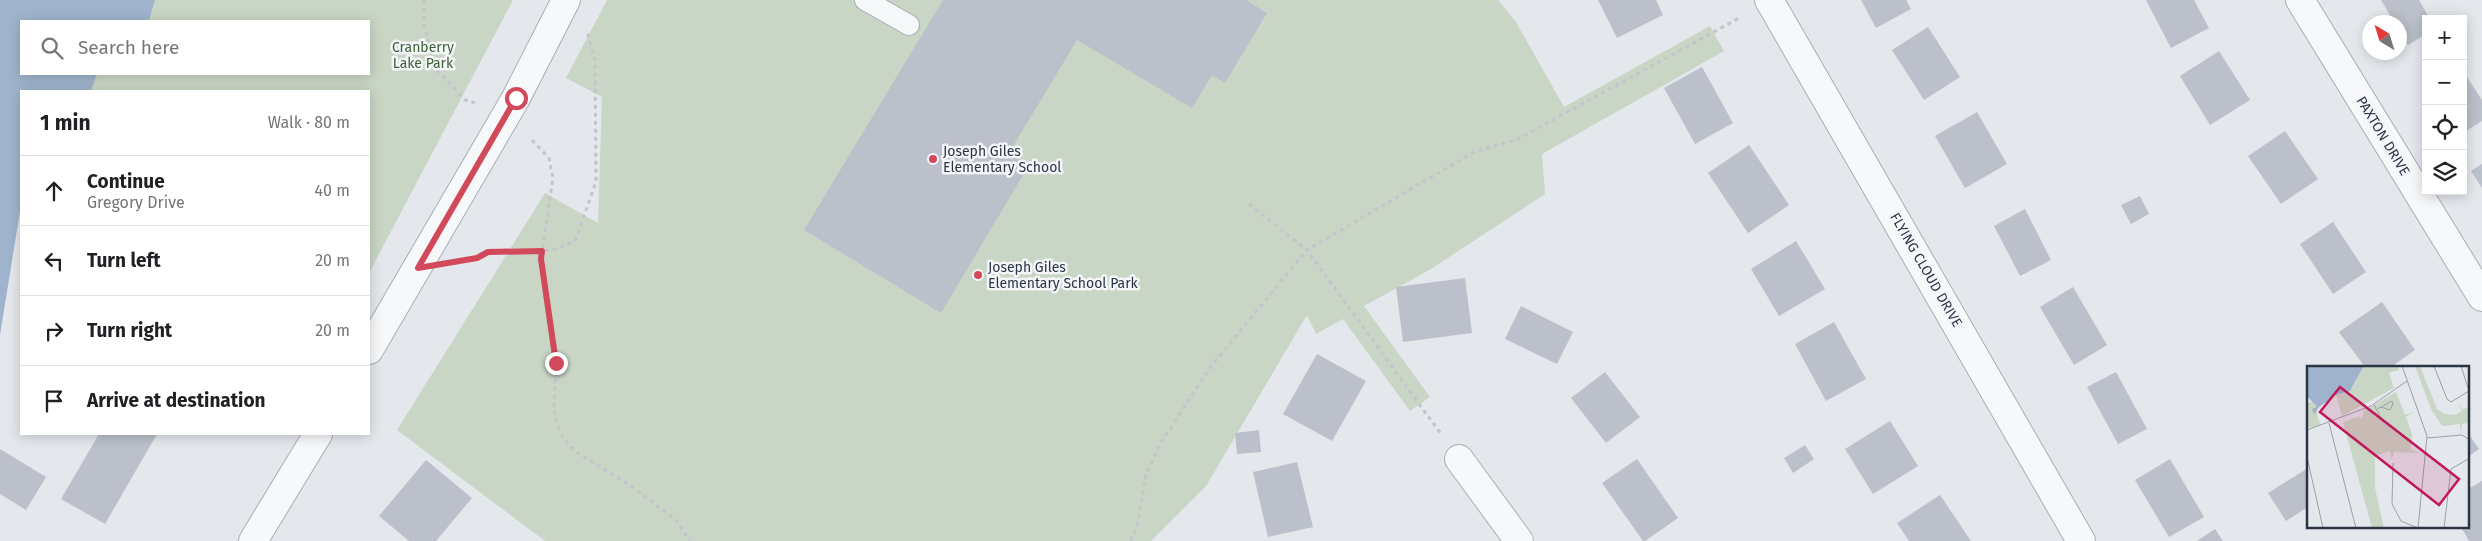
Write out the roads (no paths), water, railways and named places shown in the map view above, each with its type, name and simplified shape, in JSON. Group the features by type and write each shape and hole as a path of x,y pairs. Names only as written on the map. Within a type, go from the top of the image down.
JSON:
{"street":[{"path":"370,348 516,98 566,0"},
{"name":"PAXTON DRIVE","path":"2300,0 2482,297"},
{"name":"FLYING CLOUD DRIVE","path":"1770,1 2081,541"},
{"path":"252,541 317,435"},
{"path":"1459,459 1519,541"}],"lane":[{"path":"864,0 909,25"}],"water":[{"path":"0,0 155,0 149,20 20,20 20,75 97,75 91,90 20,90 20,211 0,335"}],"place":[{"name":"Joseph Giles Elementary School","path":"933,159"},
{"name":"Joseph Giles Elementary School Park","path":"978,275"}],"park label":[{"name":"Cranberry Lake Park","path":"423,56"}]}
